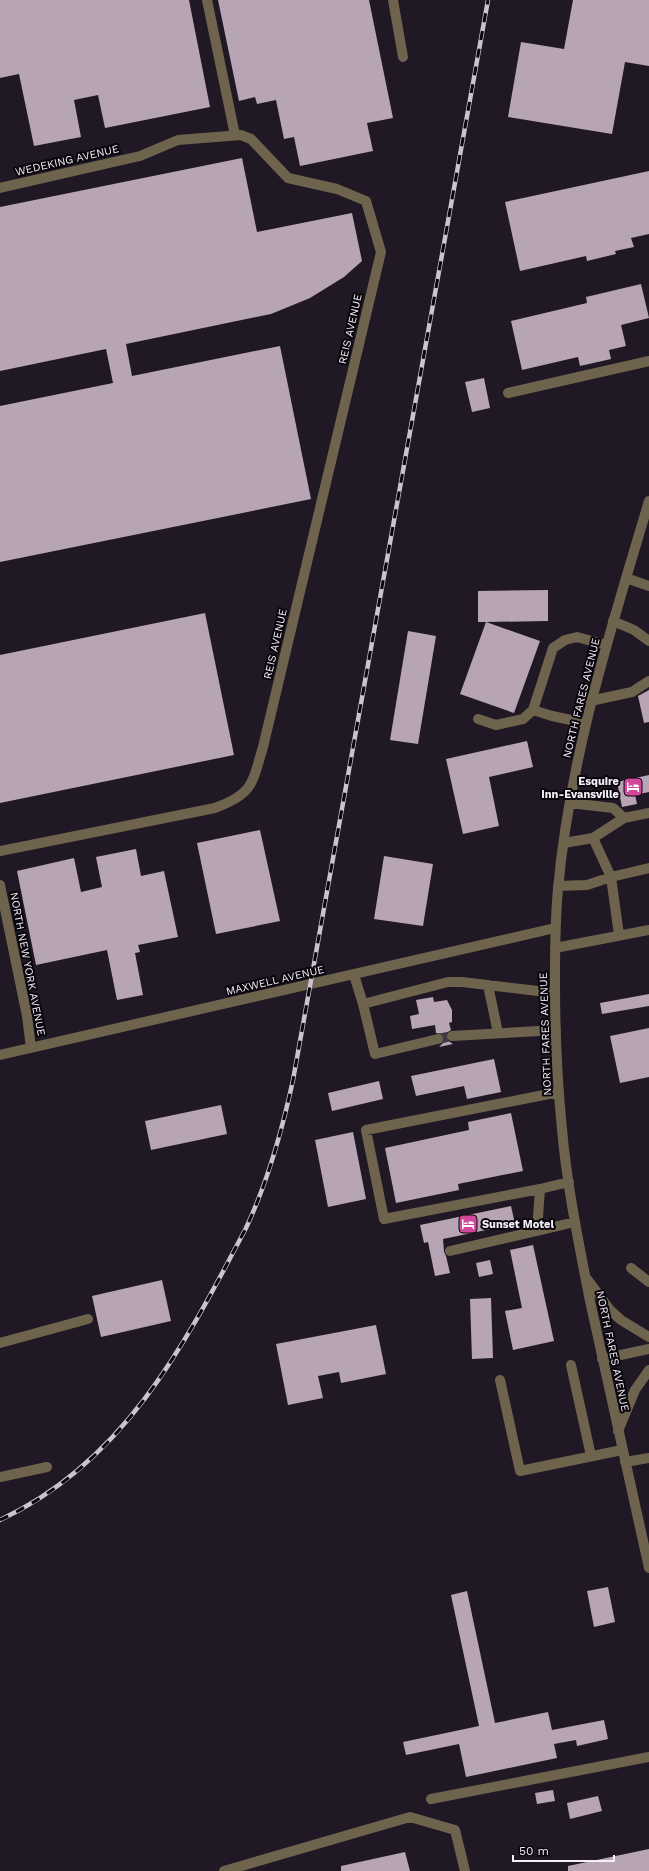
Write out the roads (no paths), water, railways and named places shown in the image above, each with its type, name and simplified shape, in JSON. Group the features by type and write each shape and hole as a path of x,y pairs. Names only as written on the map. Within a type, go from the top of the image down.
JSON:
{"street":[{"path":"207,0 235,135"},
{"path":"393,0 403,57"},
{"name":"WEDEKING AVENUE","path":"0,188 140,156 178,140 235,135"},
{"name":"REIS AVENUE","path":"0,851 215,808 231,802 243,795 249,787 263,748 381,252 366,201 337,189 288,178 250,139 241,135 235,135"},
{"path":"508,393 649,361"},
{"name":"NORTH FARES AVENUE","path":"649,501 590,701 573,777 558,886 555,928 555,993 559,1092 562,1130 569,1182 575,1222 602,1358 622,1450 648,1557 649,1568"},
{"path":"626,578 649,586"},
{"path":"613,621 634,630 649,641"},
{"path":"478,719 496,725 523,718 533,710 553,648 565,640 577,637 606,645"},
{"path":"590,701 632,692 649,681"},
{"path":"533,710 552,716 585,723"},
{"path":"570,802 613,808 624,818"},
{"path":"564,843 593,838 624,818 649,813"},
{"path":"593,838 611,877 619,935"},
{"path":"558,886 587,885 611,877 649,868"},
{"name":"NORTH NEW YORK AVENUE","path":"0,885 27,1016 31,1048"},
{"name":"MAXWELL AVENUE","path":"0,1055 555,928"},
{"path":"555,948 649,930"},
{"path":"354,975 363,1004 375,1054 438,1040"},
{"path":"363,1004 448,982 462,982 555,993"},
{"path":"488,985 498,1033"},
{"path":"452,1036 556,1030"},
{"path":"559,1092 366,1130 384,1219 569,1182"},
{"path":"537,1231 540,1189"},
{"path":"450,1251 575,1222"},
{"path":"631,1268 649,1282"},
{"path":"586,1277 616,1315 649,1337"},
{"path":"0,1343 88,1319"},
{"path":"602,1358 649,1349"},
{"path":"571,1365 591,1456"},
{"path":"618,1432 635,1390 649,1370"},
{"path":"500,1380 520,1471 622,1450"},
{"path":"625,1462 649,1458"},
{"path":"0,1477 47,1467"},
{"path":"431,1798 649,1756"},
{"path":"224,1871 410,1817 455,1830 465,1871"}],"tunnel":[{"path":"438,1039 452,1036"}],"railway":[{"path":"0,1520 44,1496 83,1466 117,1433 147,1396 174,1356 199,1314 246,1228 274,1156 293,1080 488,0"}],"place":[{"name":"Esquire Inn-Evansville","path":"633,787"},
{"name":"Sunset Motel","path":"468,1224"}]}
